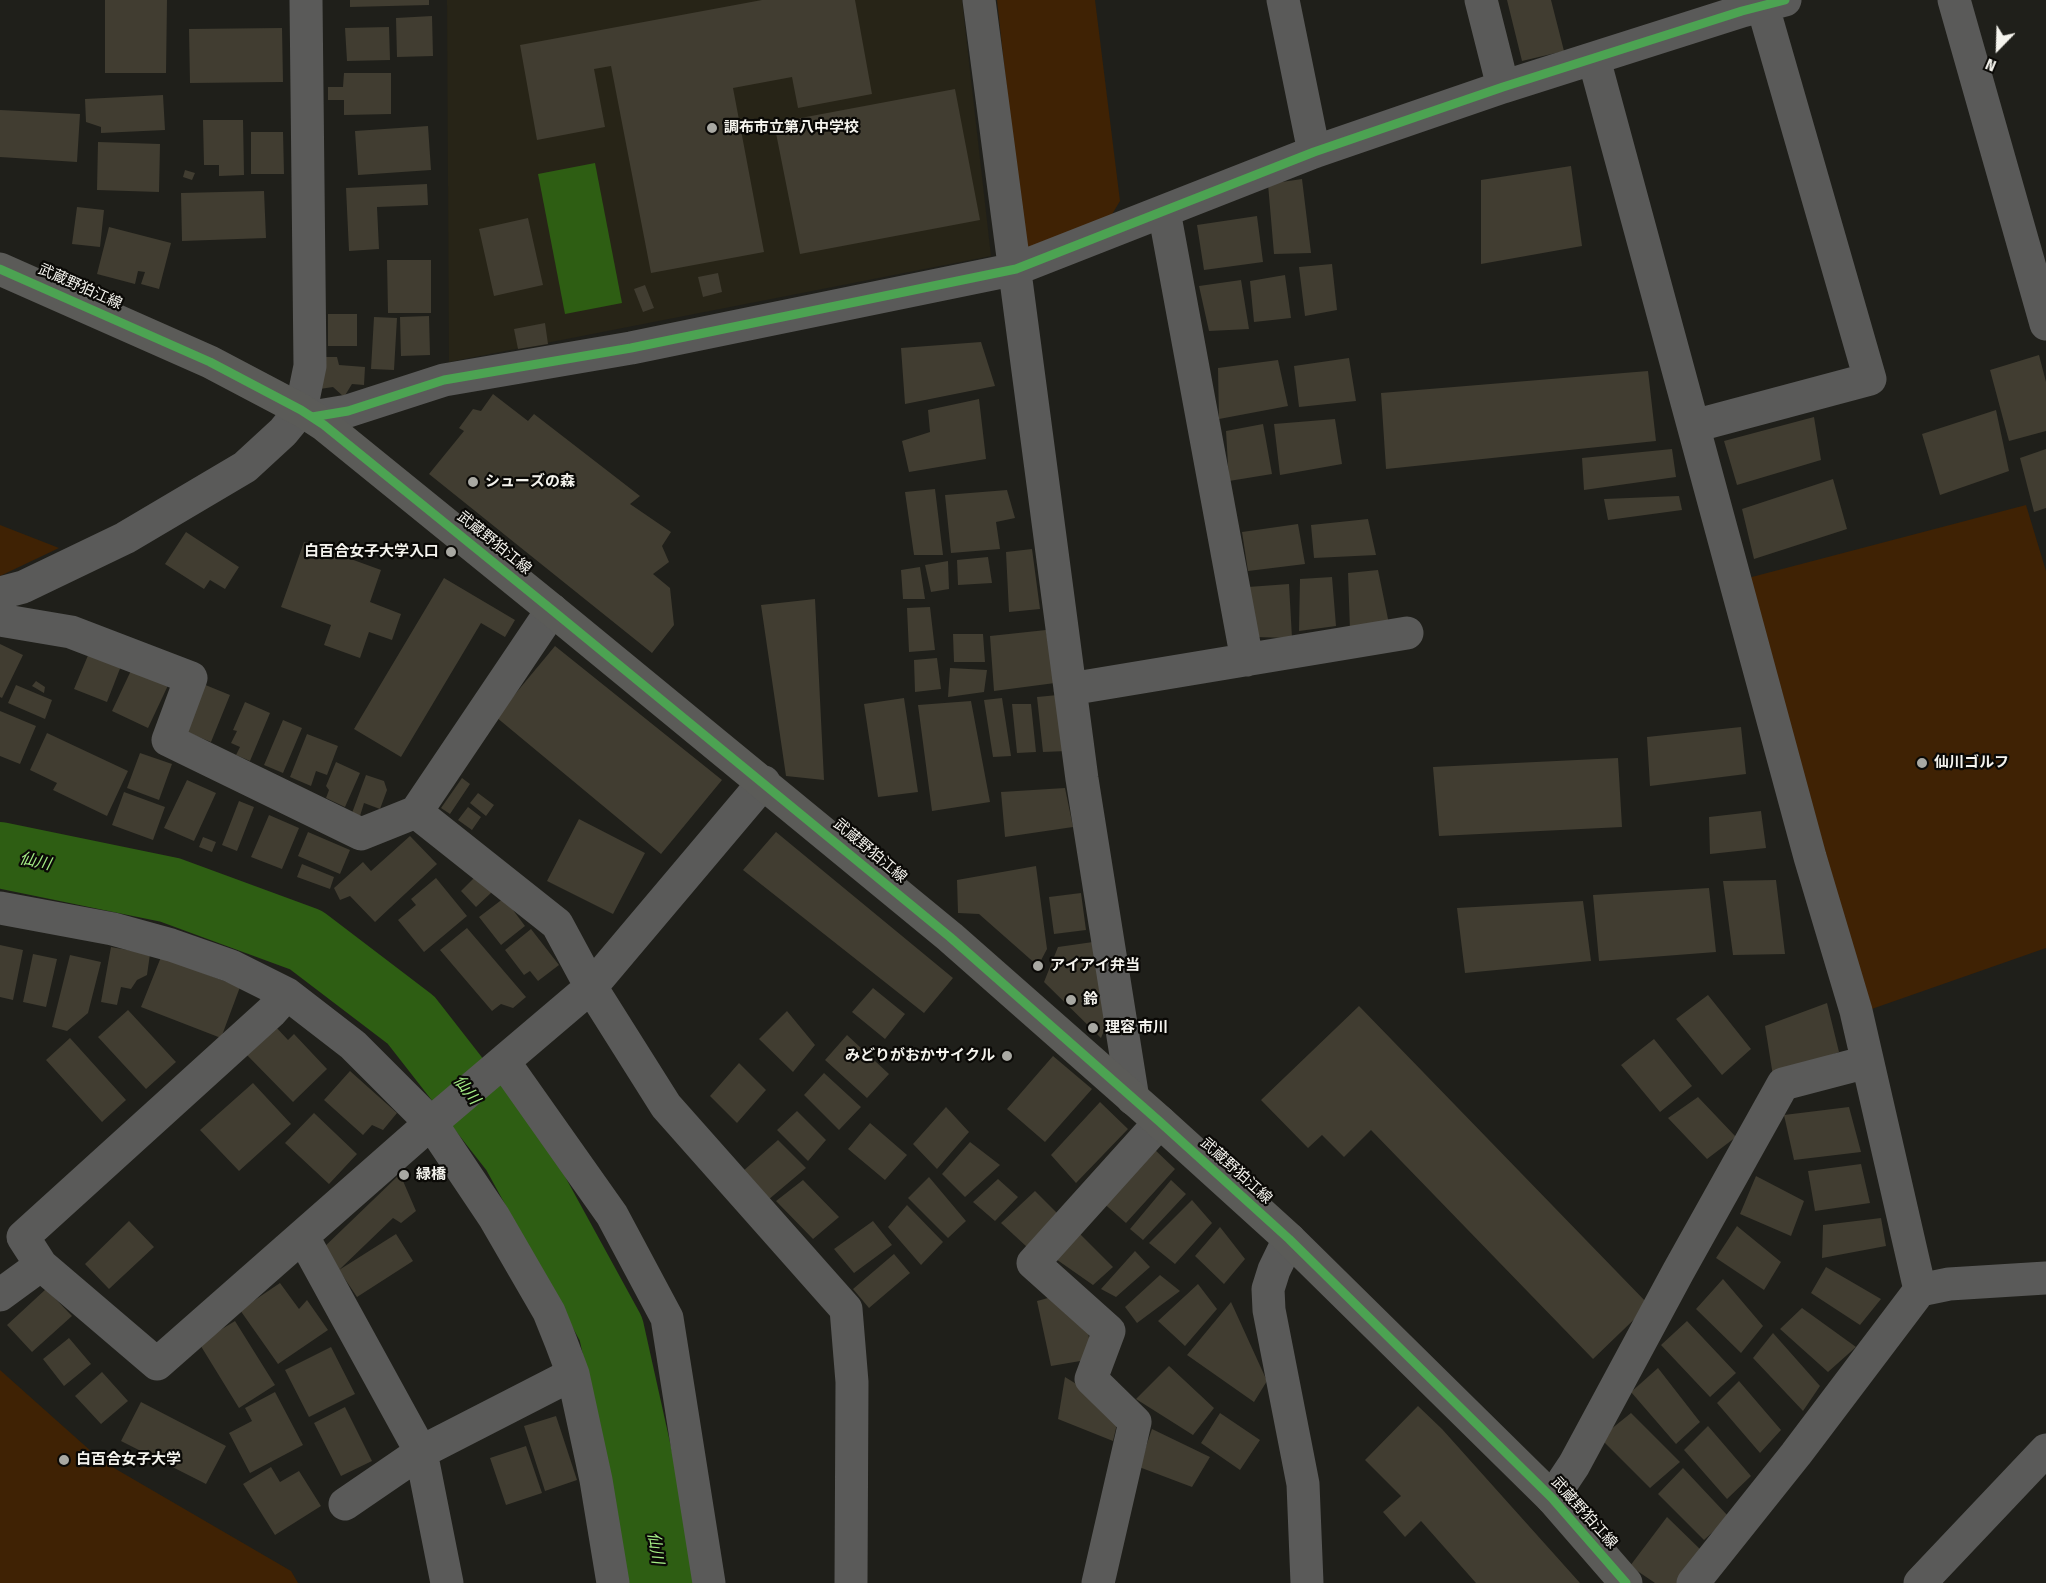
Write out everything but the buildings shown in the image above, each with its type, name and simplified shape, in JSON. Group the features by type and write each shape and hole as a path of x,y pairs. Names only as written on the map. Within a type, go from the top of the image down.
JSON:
{"main road":[{"name":"武蔵野狛江線","path":"0,268 210,362 306,413 552,610 950,937 1160,1122 1289,1239 1552,1498 1626,1583"}],"street":[{"path":"306,0 310,366 306,413"},
{"path":"979,0 1082,778 1133,1099"},
{"path":"1283,0 1314,152"},
{"path":"1481,0 1503,87"},
{"path":"1954,0 2046,324"},
{"path":"0,593 23,587 125,538 245,467 306,413 348,411 444,380 631,348 1016,269 1314,152 1503,87 1757,5 1870,379 1694,426"},
{"path":"1594,59 1810,857 1856,1011 1920,1290"},
{"path":"1164,211 1248,660"},
{"path":"0,620 71,632 191,678 168,741 361,834 416,812 552,610"},
{"path":"1071,689 1407,633"},
{"path":"287,994 271,1012 23,1237 41,1265 158,1364 591,987 764,783"},
{"path":"416,812 557,924 591,987 666,1106 846,1309 852,1382 851,1583"},
{"path":"0,908 113,929 171,945 231,966 287,994 352,1045 438,1118 549,1312 573,1374 596,1480 613,1583"},
{"path":"504,1062 612,1215 667,1318 709,1583"},
{"path":"1552,1498 1574,1465 1678,1272 1784,1084 1867,1062"},
{"path":"1098,1583 1135,1422 1091,1379 1109,1331 1033,1263 1160,1122"},
{"path":"303,1237 421,1452 447,1583"},
{"path":"1289,1239 1274,1270 1268,1289 1269,1310 1303,1484 1307,1583"},
{"path":"0,1295 41,1265"},
{"path":"1693,1583 1796,1454 1920,1290 1949,1284 2046,1278"},
{"path":"345,1504 421,1452 573,1374"},
{"path":"1920,1583 2045,1454"}],"shaded area":[{"name":"調布市立第八中学校","path":"447,0 962,0 991,256 449,362"},
{"path":"997,0 1095,0 1120,201 1111,216 1025,255"},
{"path":"595,163 622,303 565,314 538,174"},
{"name":"仙川ゴルフ","path":"2026,505 2046,571 2046,948 1866,1011 1748,578"},
{"path":"0,525 59,548 0,576"},
{"name":"白百合女子大学","path":"0,1370 102,1461 291,1571 298,1583 0,1583"}],"waterway":[{"name":"仙川","path":"0,855 170,890 306,940 411,1020 514,1152 611,1329 645,1482 661,1583"}],"cycle path":[{"path":"312,417 348,411 444,380 631,348 1016,269 1314,152 1503,87 1742,11 1785,0"},
{"path":"0,269 210,362 301,410 324,425 950,937 1160,1122 1289,1239 1552,1498 1626,1583"}],"place":[{"name":"調布市立第八中学校","path":"712,128"},
{"name":"シューズの森","path":"473,482"},
{"name":"白百合女子大学入口","path":"451,552"},
{"name":"仙川ゴルフ","path":"1922,763"},
{"name":"アイアイ弁当","path":"1038,966"},
{"name":"鈴","path":"1071,1000"},
{"name":"理容 市川","path":"1093,1028"},
{"name":"みどりがおかサイクル","path":"1007,1056"},
{"name":"緑橋","path":"404,1175"},
{"name":"白百合女子大学","path":"64,1460"}]}
